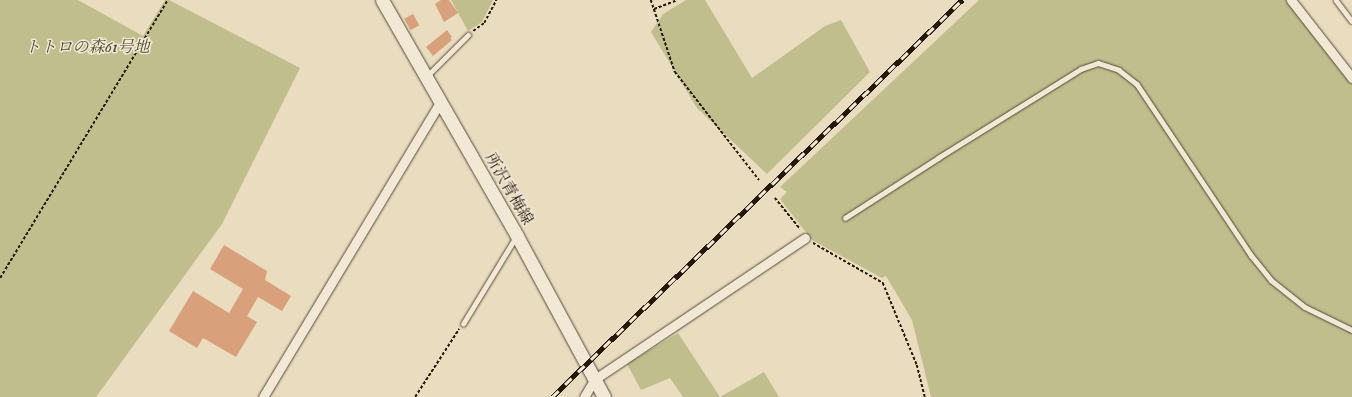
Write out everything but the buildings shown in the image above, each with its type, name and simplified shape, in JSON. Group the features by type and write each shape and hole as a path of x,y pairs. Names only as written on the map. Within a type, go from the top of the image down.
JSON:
{"main road":[{"name":"所沢青梅線","path":"382,0 517,236 604,397"}],"street":[{"path":"1292,0 1352,78"},
{"path":"264,397 440,102"},
{"path":"584,397 595,380 805,238"}],"lane":[{"path":"1336,0 1352,21"},
{"path":"426,77 468,35"},
{"path":"845,218 1081,69 1098,63 1119,70 1137,84 1251,255 1271,280 1306,307 1352,330"},
{"path":"462,324 517,236"}],"path":[{"path":"0,278 167,0"},
{"path":"468,35 484,23 496,0"},
{"path":"651,0 675,72 759,180"},
{"path":"654,8 677,0"},
{"path":"775,198 803,232 805,238 883,283 917,365 925,397"},
{"path":"416,397 462,324"}],"green space":[{"name":"トトロの森61号地","path":"0,0 78,0 143,36 165,0 169,0 300,68 222,224 96,397 0,397"},
{"path":"451,0 493,0 482,22 468,31"},
{"path":"686,0 705,0 752,78 825,26 841,20 870,72 767,174 697,108 651,32 663,14"},
{"path":"979,0 1286,0 1352,84 1352,397 931,397 912,320 886,276 882,278 812,240 780,199 787,192 780,187"},
{"path":"678,333 720,397 683,397 670,378 641,390 627,364"},
{"path":"764,372 779,397 720,397"}],"railway":[{"path":"552,397 962,0"}]}
